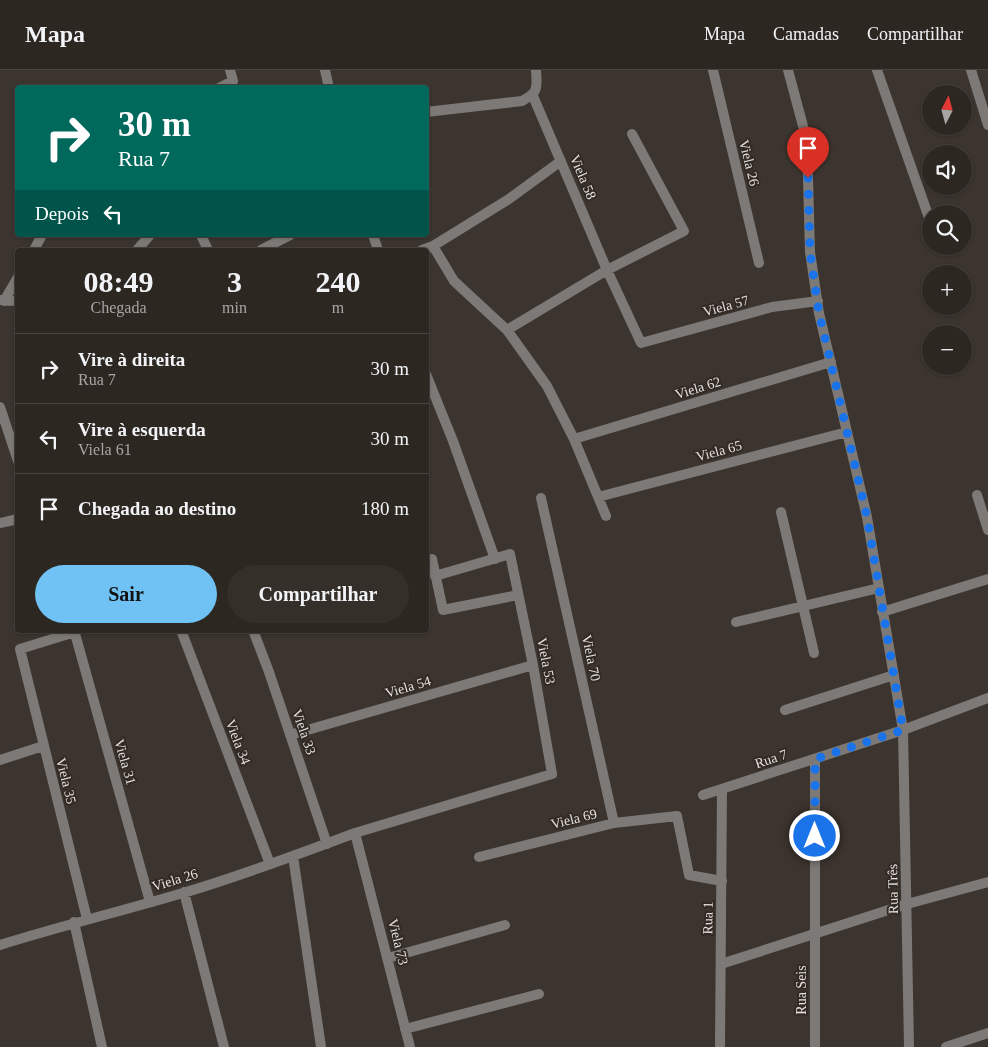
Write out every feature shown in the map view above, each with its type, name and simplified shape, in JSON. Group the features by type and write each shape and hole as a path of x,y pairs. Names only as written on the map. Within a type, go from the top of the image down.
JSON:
{"street":[{"path":"225,85 233,81 230,70"},
{"path":"325,70 328,85"},
{"name":"Viela 58","path":"536,70 535,91 561,161 607,270 641,343"},
{"name":"Viela 26","path":"713,70 760,264"},
{"name":"Rua Três","path":"788,70 807,141 810,252 819,313 867,517 903,730 909,1047"},
{"path":"877,70 924,205"},
{"path":"971,70 987,120"},
{"path":"429,112 522,101 535,91"},
{"path":"507,330 607,270 684,231 632,134"},
{"path":"428,248 508,200 561,161"},
{"path":"139,248 148,237"},
{"path":"265,248 286,237"},
{"path":"433,246 454,281 507,330 547,386 574,440 606,516"},
{"path":"2,301 15,282"},
{"path":"2,301 15,301"},
{"name":"Viela 57","path":"641,343 772,307 818,301"},
{"name":"Viela 62","path":"574,440 831,362"},
{"path":"429,381 453,441 494,559 435,576"},
{"path":"0,407 15,452"},
{"name":"Viela 65","path":"598,497 847,432"},
{"path":"977,495 988,530"},
{"name":"Viela 70","path":"542,498 614,823"},
{"path":"782,512 814,653"},
{"path":"0,523 15,520"},
{"name":"Viela 53","path":"494,559 510,554 533,665 552,774"},
{"path":"429,561 435,576 443,610 518,595"},
{"path":"882,612 988,579"},
{"path":"736,622 879,588"},
{"name":"Viela 35","path":"68,633 20,649 87,919"},
{"name":"Viela 31","path":"75,633 150,902"},
{"name":"Viela 34","path":"182,633 270,864"},
{"name":"Viela 33","path":"254,633 327,844"},
{"name":"Viela 54","path":"290,735 533,665"},
{"path":"785,710 894,675"},
{"name":"Rua 7","path":"703,795 903,730 988,698"},
{"path":"0,760 43,746"},
{"name":"Rua Seis","path":"815,759 815,1047"},
{"name":"Viela 26","path":"0,945 74,922 184,892 355,834 552,774"},
{"name":"Rua 1","path":"720,1047 722,789"},
{"name":"Viela 69","path":"479,857 614,823 677,816 689,875 722,881"},
{"name":"Viela 73","path":"355,834 410,1047"},
{"path":"293,856 321,1047"},
{"path":"721,964 907,904 988,882"},
{"path":"184,892 224,1047"},
{"path":"74,922 102,1047"},
{"path":"388,958 505,925"},
{"path":"406,1029 539,994"},
{"path":"946,1047 988,1033"}],"route":[{"path":"808,178 810,252 819,313 867,517 903,730 815,759 815,836"}]}
